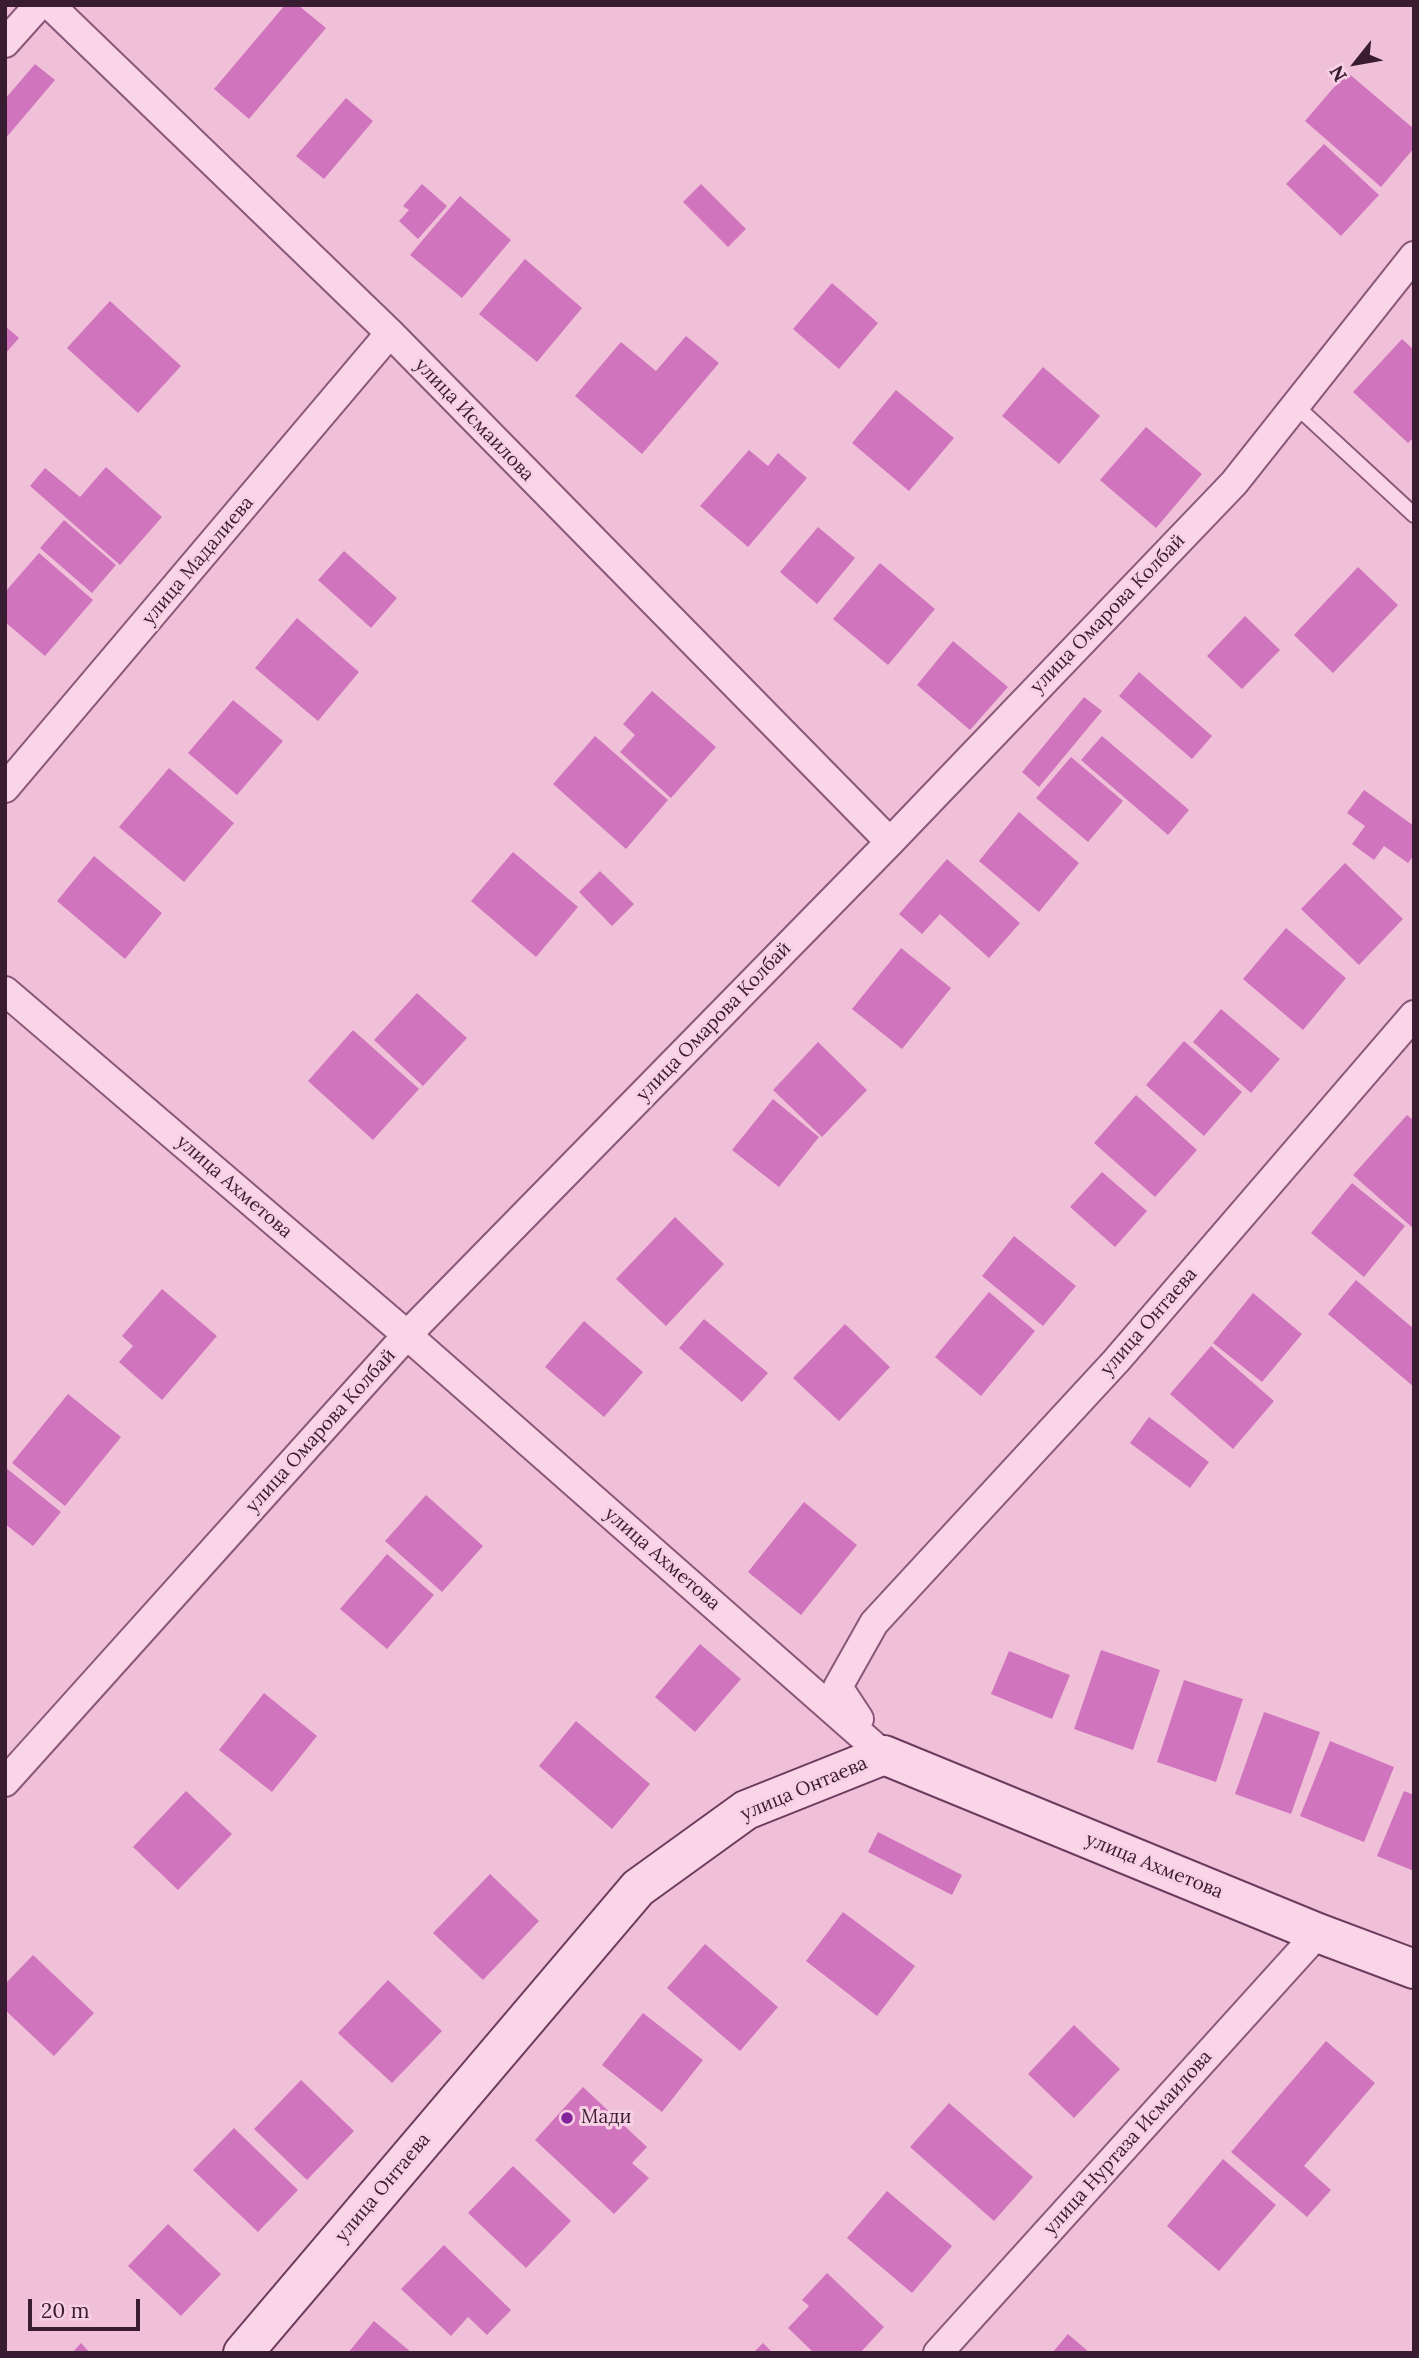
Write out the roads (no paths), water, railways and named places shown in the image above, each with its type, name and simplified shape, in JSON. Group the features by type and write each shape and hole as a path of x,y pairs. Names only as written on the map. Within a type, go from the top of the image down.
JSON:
{"main road":[{"name":"улица Ахметова","path":"884,1755 1318,1933 1414,1969"},
{"name":"улица Онтаева","path":"243,2353 638,1888 746,1810 884,1755"}],"street":[{"path":"5,43 39,5"},
{"name":"улица Исмаилова","path":"50,5 390,333 890,842"},
{"name":"улица Омарова Колбай","path":"5,1782 407,1335 890,842 1234,483 1414,256"},
{"name":"улица Мадалиева","path":"5,788 390,333"},
{"name":"улица Ахметова","path":"5,991 407,1335 884,1755"},
{"name":"улица Онтаева","path":"884,1755 838,1687 874,1623 1116,1361 1414,1015"},
{"name":"улица Нуртаза Исмаилова","path":"937,2353 1318,1933"}],"lane":[{"path":"1295,405 1414,516"}],"place":[{"name":"Мади","path":"567,2118"}]}
